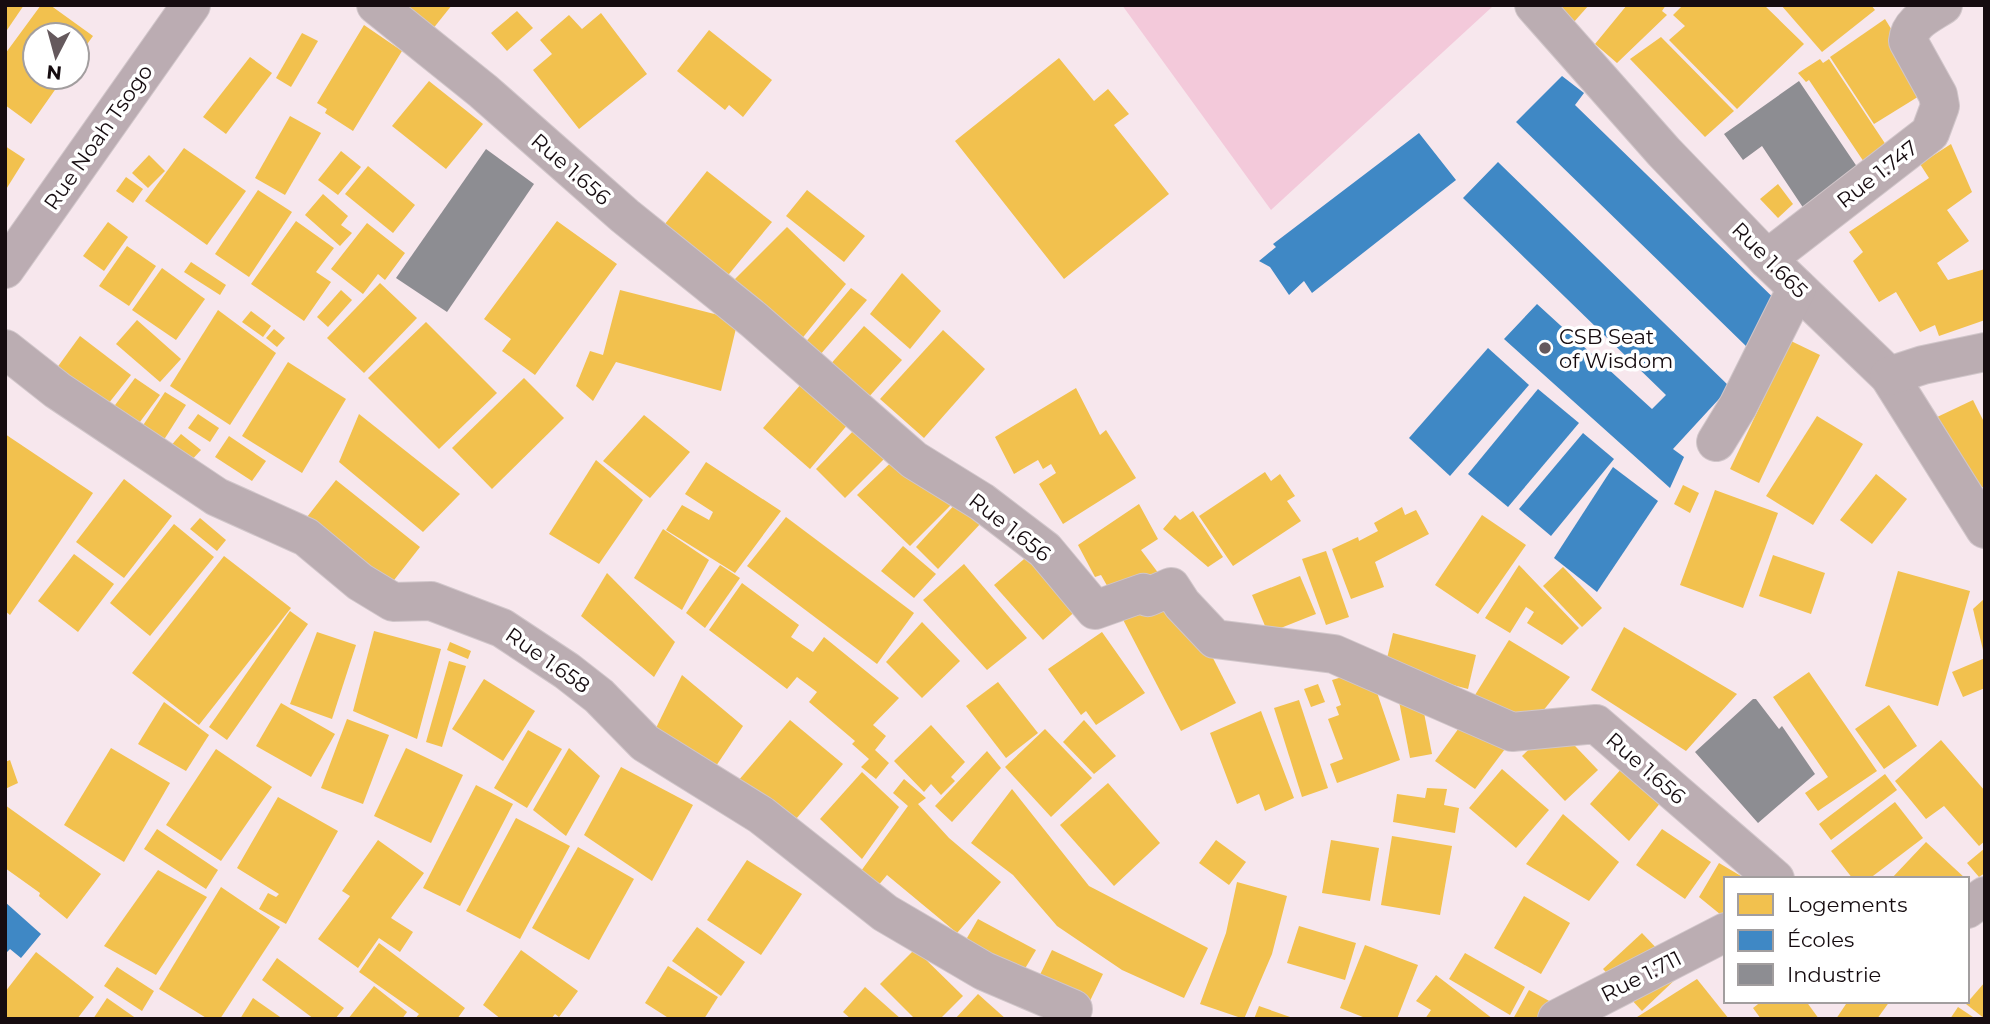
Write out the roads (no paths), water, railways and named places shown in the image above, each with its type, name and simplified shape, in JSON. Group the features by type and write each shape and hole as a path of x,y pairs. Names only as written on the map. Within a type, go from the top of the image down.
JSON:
{"main road":[{"name":"Rue Noah Tsogo","path":"5,269 191,5"}],"street":[{"name":"Rue 1.656","path":"376,5 483,91 594,190 764,329 914,460 982,502 1045,550 1095,610 1143,593 1148,597 1171,587 1182,604 1215,639 1334,654 1512,732 1595,724 1773,877"},
{"name":"Rue 1.665","path":"1534,5 1664,152 1767,259 1889,376 1985,529"},
{"name":"Rue 1.747","path":"1767,259 1930,133 1940,106 1938,95 1908,41 1915,23 1943,5"},
{"path":"1716,442 1738,406 1797,288"},
{"name":"Rue 1.658","path":"5,349 57,390 217,497 306,537 360,582 393,602 431,601 502,628 567,671 599,696 645,743 761,814 885,913 984,971 1073,1009"},
{"path":"1889,376 1923,365 1985,352"},
{"path":"1969,908 1985,896"},
{"name":"Rue 1.711","path":"1557,1019 1724,933"}],"place":[{"name":"CSB Seat of Wisdom","path":"1545,348"}]}
